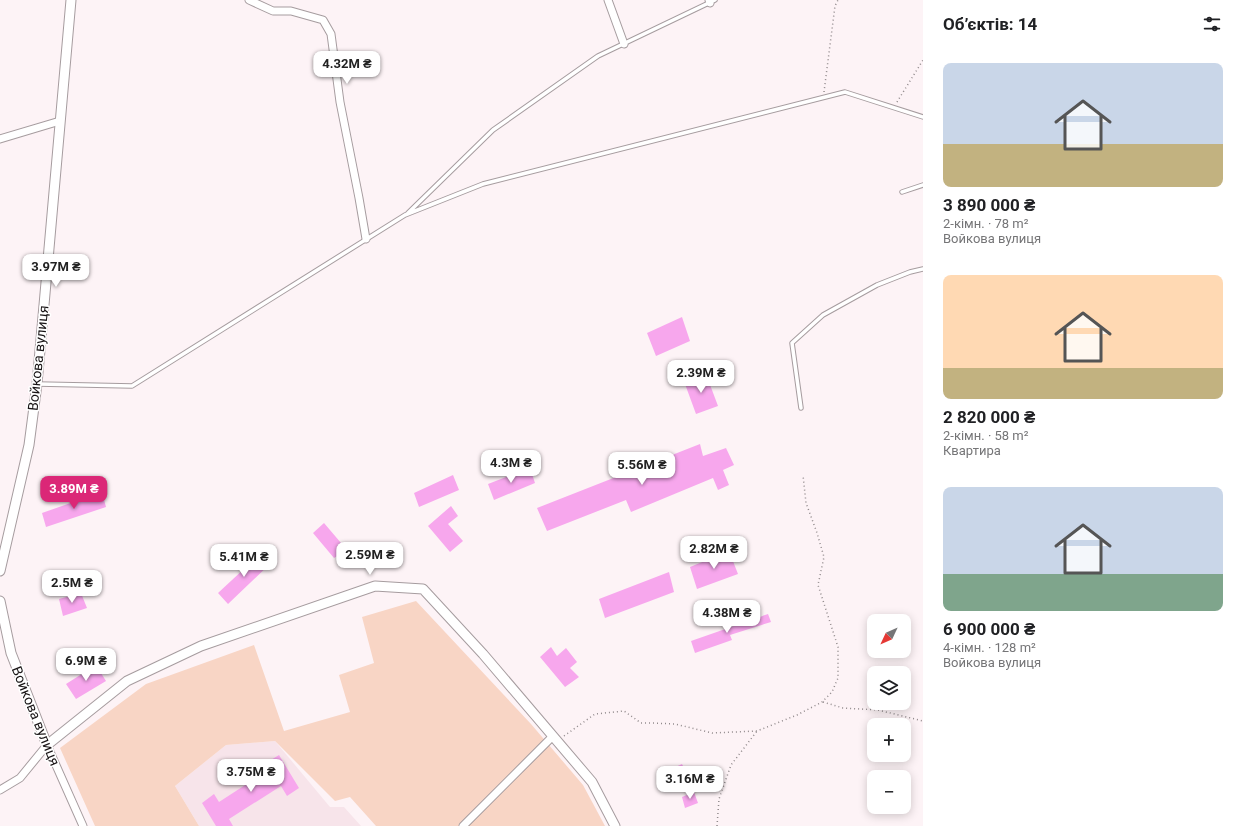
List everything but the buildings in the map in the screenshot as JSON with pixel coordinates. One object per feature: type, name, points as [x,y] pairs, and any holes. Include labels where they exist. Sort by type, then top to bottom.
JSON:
[{"type":"street","name":"Войкова вулиця","points":[[0,571],[29,445],[37,384],[71,0]]},
{"type":"street","points":[[249,0],[273,11],[291,11],[323,20],[330,34],[340,102],[366,240]]},
{"type":"street","points":[[608,0],[624,44]]},
{"type":"street","points":[[0,139],[60,121]]},
{"type":"street","points":[[0,790],[20,778],[47,745],[127,681],[201,646],[375,586],[423,589],[483,654],[592,782],[615,826]]},
{"type":"street","name":"Войкова вулиця","points":[[0,601],[10,653],[47,745],[83,826]]},
{"type":"street","points":[[463,826],[555,738]]},
{"type":"lane","points":[[405,215],[493,130],[598,56],[711,1]]},
{"type":"lane","points":[[37,384],[132,386],[405,215],[483,184],[845,92],[923,117]]},
{"type":"lane","points":[[902,192],[923,185]]},
{"type":"lane","points":[[801,408],[792,343],[823,315],[877,285],[910,272],[923,269]]},
{"type":"path","points":[[824,98],[835,6],[838,0]]},
{"type":"path","points":[[894,108],[923,60]]},
{"type":"path","points":[[555,738],[594,714],[624,711],[641,723],[675,724],[712,733],[757,731],[797,715],[822,702],[832,692],[838,678],[838,648],[818,585],[824,557],[806,503],[803,474]]},
{"type":"path","points":[[822,702],[843,708],[878,710],[923,721]]},
{"type":"path","points":[[717,826],[719,799],[731,765],[757,731]]},
{"type":"shaded area","points":[[416,601],[531,724],[583,785],[605,826],[376,826],[350,797],[335,801],[275,741],[226,745],[175,786],[199,826],[95,826],[60,748],[146,684],[254,645],[284,731],[350,712],[339,675],[374,663],[362,617]]},
{"type":"shaded area","points":[[275,741],[330,807],[344,807],[361,826],[199,826],[175,786],[226,745]]}]
